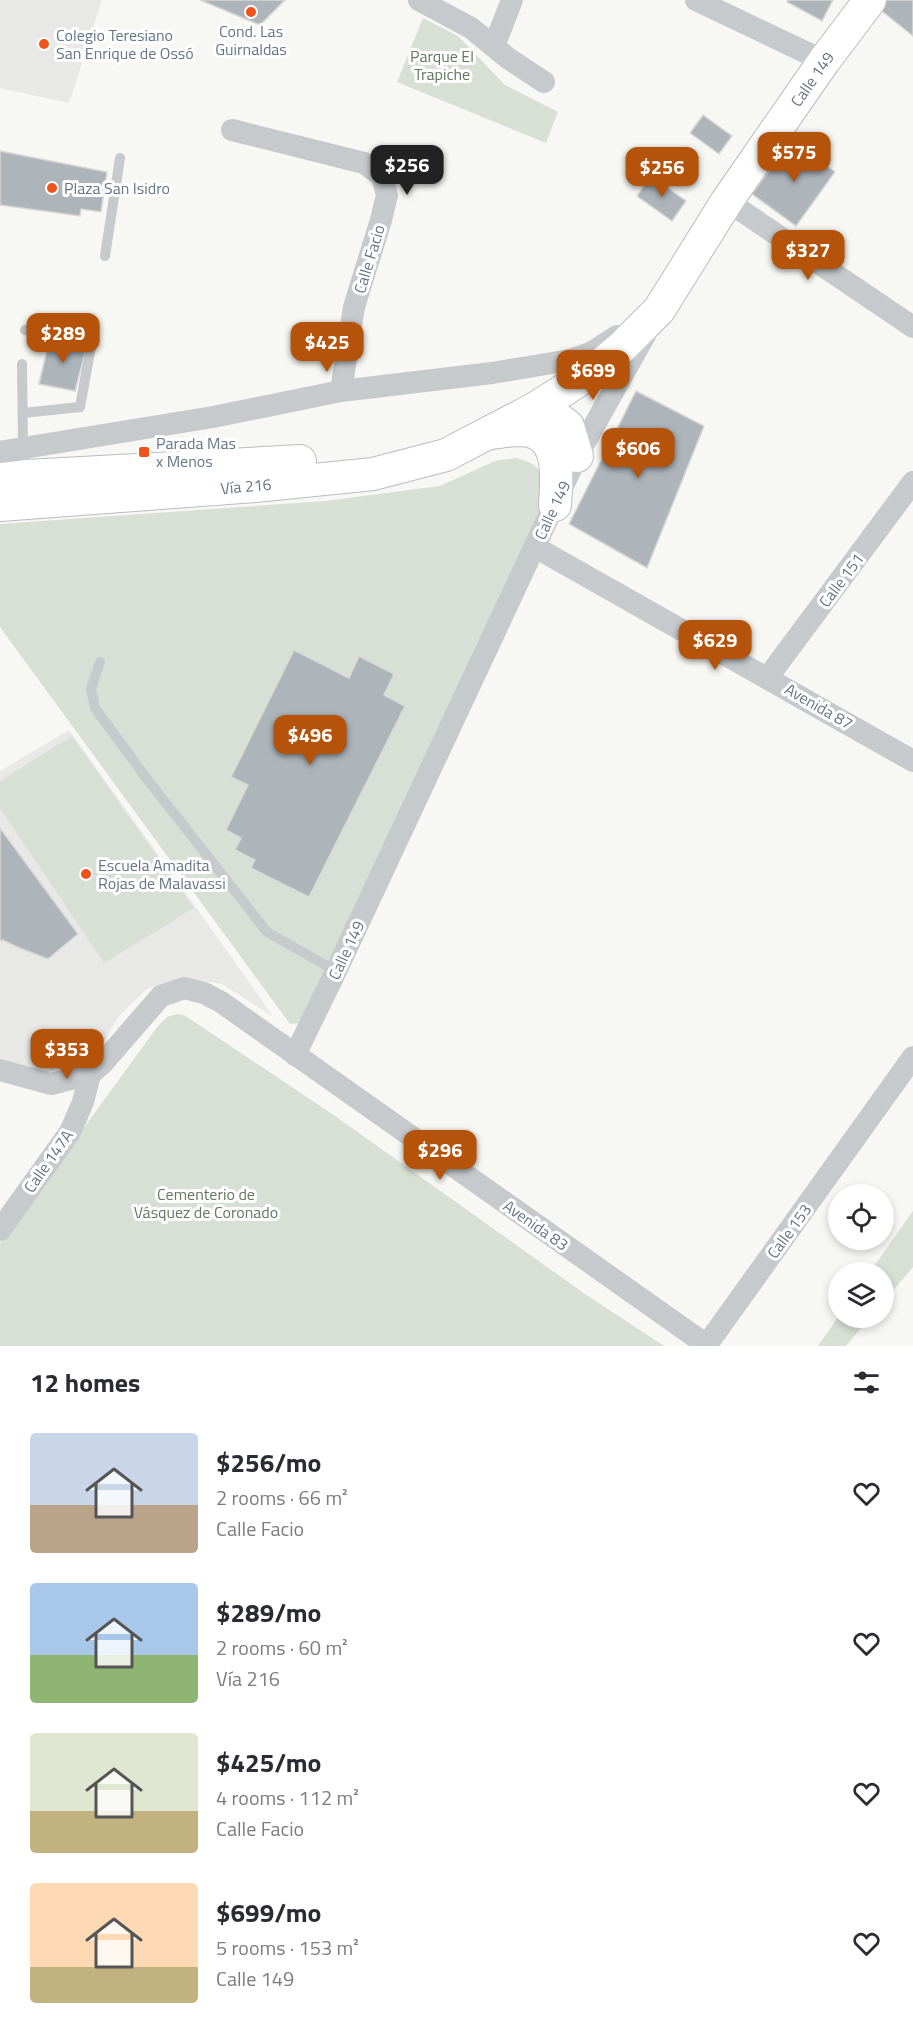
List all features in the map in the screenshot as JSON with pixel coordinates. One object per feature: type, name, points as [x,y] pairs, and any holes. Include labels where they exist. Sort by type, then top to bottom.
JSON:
[{"type":"main road","name":"Calle 149","points":[[659,310],[727,201],[824,61],[870,0]]},
{"type":"main road","name":"Vía 216","points":[[0,505],[255,486],[373,474],[446,455],[534,409],[575,383],[622,347],[659,310]]},
{"type":"main road","points":[[534,409],[548,411],[568,426],[577,456]]},
{"type":"main road","points":[[485,433],[522,430],[542,436],[553,450],[558,470],[555,505]]},
{"type":"main road","name":"Vía 216","points":[[17,468],[265,464],[371,455],[485,433]]},
{"type":"street","points":[[419,0],[471,28],[509,59],[544,82]]},
{"type":"street","points":[[494,46],[512,0]]},
{"type":"street","points":[[696,0],[824,61]]},
{"type":"street","name":"Calle Facio","points":[[232,130],[364,164],[382,176],[387,195],[354,307],[341,391]]},
{"type":"street","points":[[727,201],[913,327]]},
{"type":"street","points":[[0,452],[17,468],[213,417],[341,391],[492,373],[570,360],[592,352],[659,310]]},
{"type":"street","name":"Calle 149","points":[[295,1055],[577,456],[659,310]]},
{"type":"street","name":"Calle 151","points":[[768,677],[913,482]]},
{"type":"street","name":"Avenida 87","points":[[535,547],[913,761]]},
{"type":"street","name":"Avenida 83","points":[[90,1074],[102,1064],[161,996],[184,988],[204,993],[221,1002],[707,1346]]},
{"type":"street","name":"Calle 153","points":[[707,1346],[913,1056]]},
{"type":"street","points":[[0,1070],[51,1084],[90,1074]]},
{"type":"street","name":"Calle 147A","points":[[0,1230],[70,1132],[83,1102],[90,1074]]},
{"type":"lane","points":[[105,256],[120,158]]},
{"type":"lane","points":[[23,413],[80,407],[92,341],[25,330]]},
{"type":"lane","points":[[17,468],[23,413],[22,364]]},
{"type":"lane","points":[[100,662],[91,689],[95,708],[153,787],[267,932],[336,971]]},
{"type":"shaded area","name":"Colegio Teresiano San Enrique de Ossó","points":[[0,0],[102,0],[69,103],[0,88]]},
{"type":"shaded area","name":"Escuela Amadita Rojas de Malavassi","points":[[69,730],[272,1016],[222,984],[181,977],[147,989],[119,1016],[103,1043],[75,1066],[49,1072],[0,1060],[0,771]]},
{"type":"green space","name":"Parque El Trapiche","points":[[423,18],[458,36],[505,85],[558,112],[546,143],[397,82]]},
{"type":"green space","points":[[516,458],[533,465],[542,475],[544,490],[542,508],[300,1023],[290,1024],[0,627],[0,524],[325,501],[440,486],[495,461]]},
{"type":"green space","points":[[72,736],[194,908],[104,963],[0,808],[0,781]]},
{"type":"green space","name":"Cementerio de Vásquez de Coronado","points":[[177,1014],[184,1015],[335,1116],[585,1294],[664,1346],[0,1346],[0,1243],[158,1026],[167,1017]]},
{"type":"green space","points":[[913,1211],[913,1267],[894,1289],[894,1262],[877,1262],[886,1250],[894,1250],[894,1238]]},
{"type":"green space","points":[[830,1328],[861,1328],[846,1346],[818,1346]]},
{"type":"building","name":"Cond. Las Guirnaldas","points":[[200,0],[285,0],[260,25]]},
{"type":"building","points":[[788,0],[833,0],[822,21],[787,2]]},
{"type":"building","points":[[885,0],[913,0],[913,36],[878,8]]},
{"type":"building","points":[[703,115],[732,136],[719,154],[690,133]]},
{"type":"building","points":[[792,140],[835,172],[796,226],[752,194]]},
{"type":"building","name":"Plaza San Isidro","points":[[0,151],[107,172],[101,212],[81,209],[80,216],[0,205]]},
{"type":"building","points":[[651,176],[686,201],[672,221],[637,196]]},
{"type":"building","points":[[50,338],[87,345],[75,391],[39,384]]},
{"type":"building","points":[[50,338],[87,345],[75,391],[39,384]]},
{"type":"building","points":[[636,391],[704,426],[647,568],[569,524]]},
{"type":"building","points":[[294,650],[349,678],[359,656],[394,674],[384,695],[405,706],[309,897],[251,868],[255,860],[235,850],[241,838],[226,830],[248,785],[231,777]]},
{"type":"building","points":[[0,828],[78,934],[48,959],[3,940],[0,941]]},
{"type":"place","name":"Cond. Las Guirnaldas","points":[[251,12]]},
{"type":"place","name":"Colegio Teresiano San Enrique de Ossó","points":[[44,44]]},
{"type":"place","name":"Plaza San Isidro","points":[[52,188]]},
{"type":"place","name":"Parada Mas x Menos","points":[[144,452]]},
{"type":"place","name":"Escuela Amadita Rojas de Malavassi","points":[[86,874]]}]
